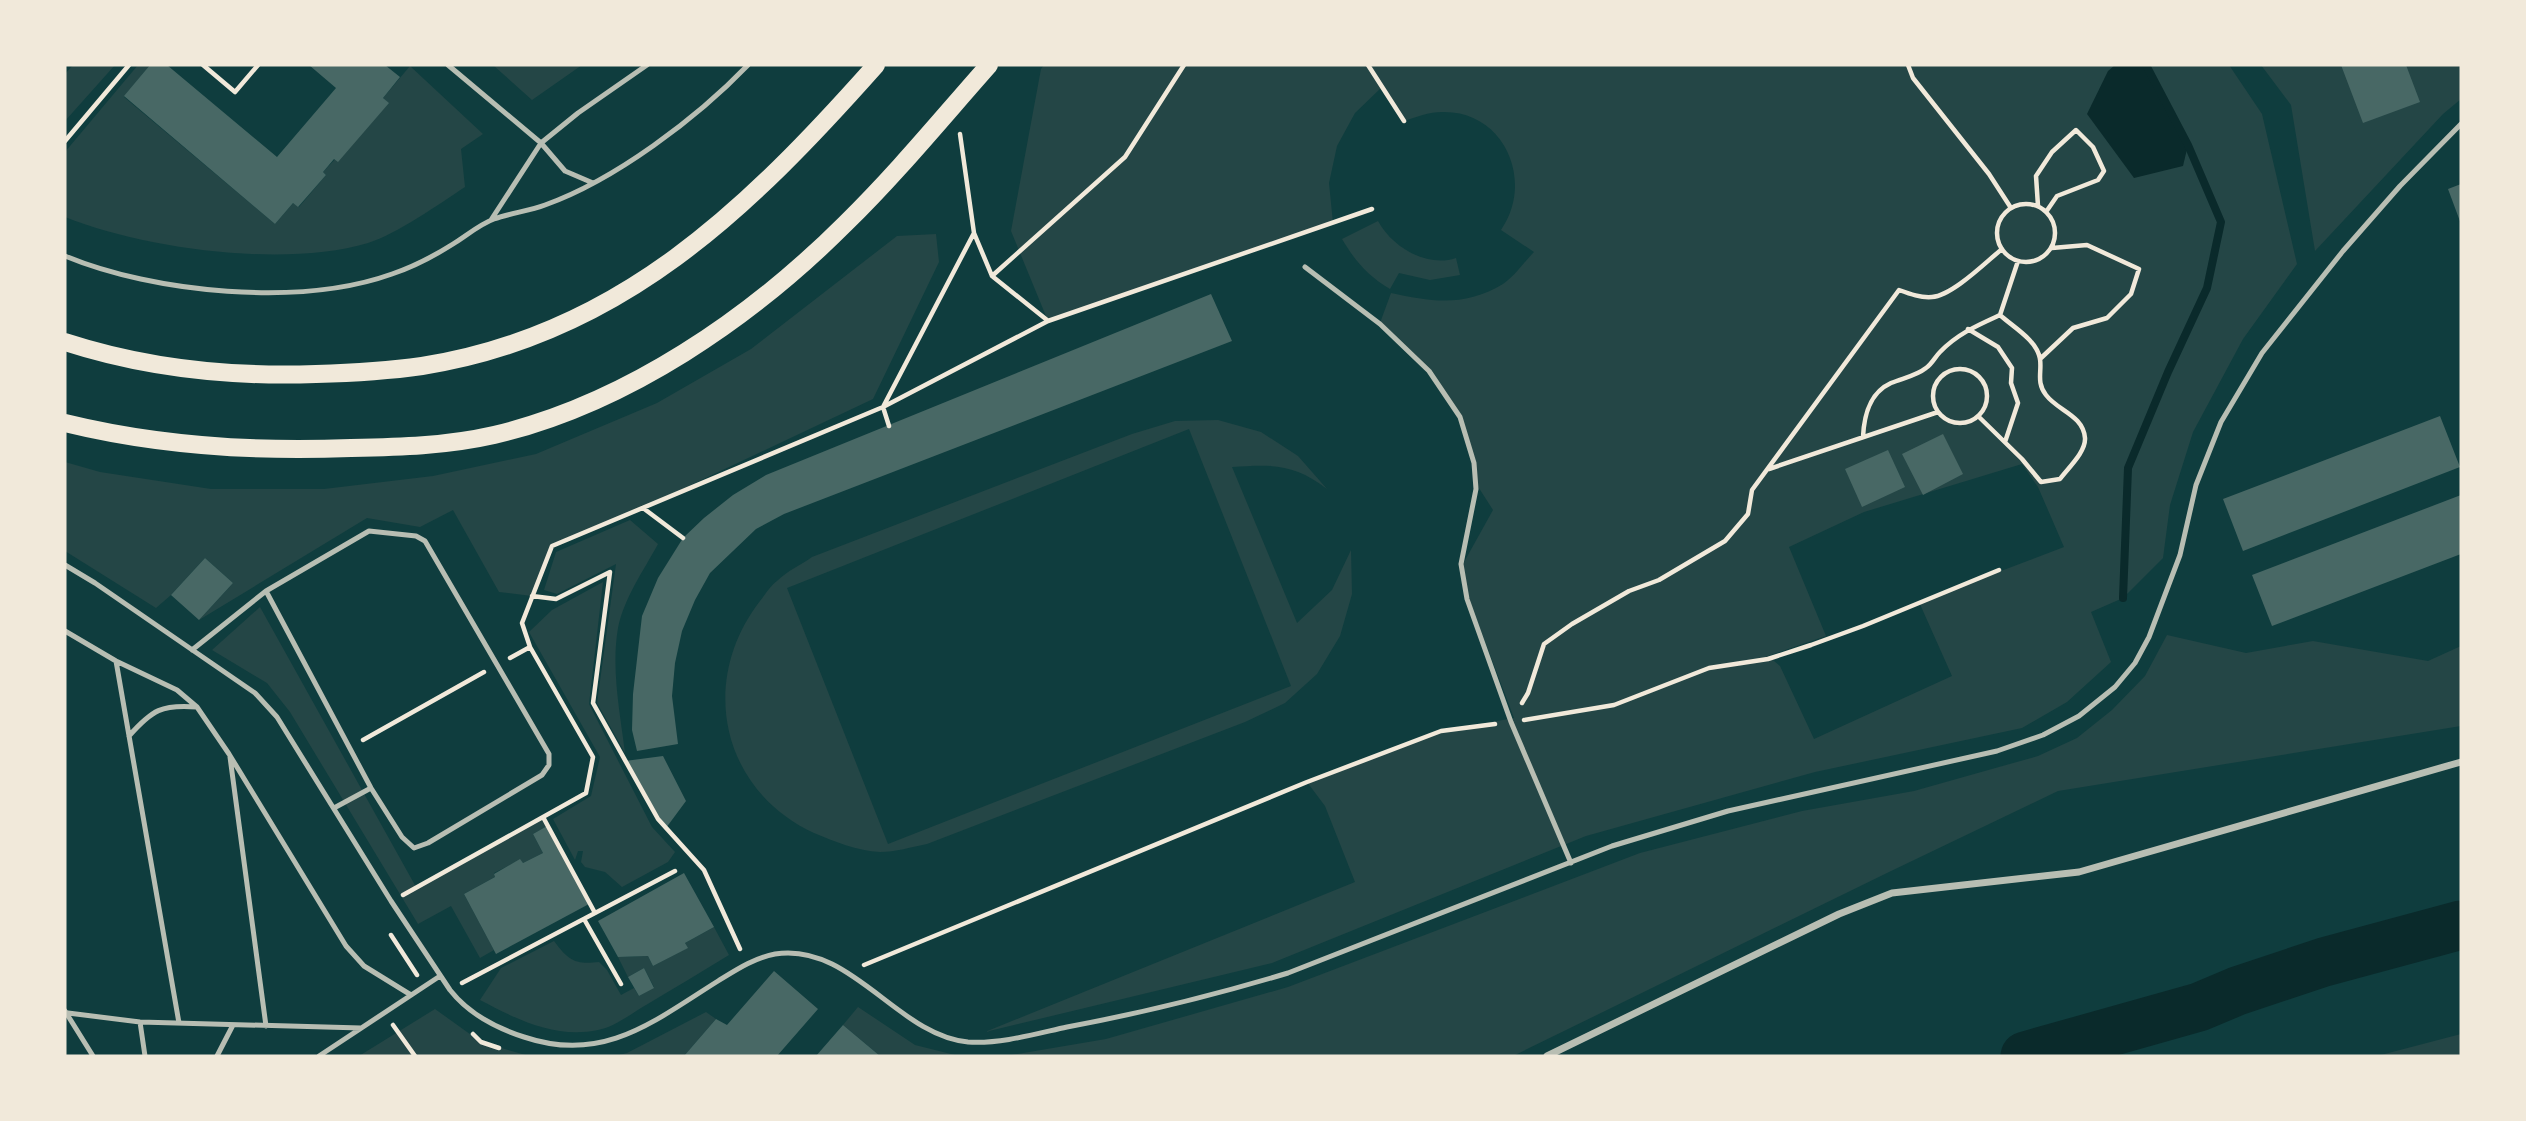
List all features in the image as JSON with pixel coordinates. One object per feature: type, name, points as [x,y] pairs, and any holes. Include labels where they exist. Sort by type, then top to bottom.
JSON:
[{"type":"main road","points":[[65,342],[126,358],[178,367],[288,375],[411,367],[502,347],[539,334],[611,301],[685,251],[724,221],[770,179],[876,65]]},
{"type":"main road","points":[[65,423],[185,445],[298,451],[400,448],[446,443],[503,432],[568,412],[620,390],[660,368],[769,292],[846,223],[989,65]]},
{"type":"street","points":[[1547,1056],[1839,914],[1892,893],[2079,873],[2461,762]]},
{"type":"lane","points":[[448,65],[541,143],[565,172],[593,183]]},
{"type":"lane","points":[[491,220],[541,143],[578,113],[647,65]]},
{"type":"lane","points":[[65,256],[145,281],[207,289],[275,292],[334,288],[391,275],[436,255],[491,220],[544,206],[593,183],[676,128],[748,65]]},
{"type":"lane","points":[[65,565],[255,693],[277,717],[391,901],[450,990],[457,999],[496,1028],[536,1041],[572,1047],[606,1043],[644,1027],[747,963],[776,954],[814,957],[847,972],[931,1030],[967,1042],[1005,1040],[1139,1013],[1288,974],[1612,846],[1728,811],[1997,751],[2043,735],[2079,716],[2115,687],[2135,663],[2180,555],[2196,485],[2217,431],[2262,353],[2343,251],[2400,186],[2461,124]]},
{"type":"lane","points":[[1305,267],[1380,324],[1429,371],[1460,417],[1474,463],[1476,489],[1461,564],[1467,599],[1511,722],[1570,863]]},
{"type":"lane","points":[[192,650],[266,592],[369,531],[416,536],[425,541],[549,754],[549,765],[542,775],[428,843],[414,848],[402,837],[371,788],[266,592]]},
{"type":"lane","points":[[65,631],[116,661],[177,690],[197,707],[229,754],[346,946],[364,967],[411,995]]},
{"type":"lane","points":[[116,661],[179,1023]]},
{"type":"lane","points":[[129,736],[146,716],[159,709],[176,705],[197,707]]},
{"type":"lane","points":[[229,754],[265,1026]]},
{"type":"lane","points":[[334,808],[371,788]]},
{"type":"lane","points":[[319,1056],[440,976]]},
{"type":"lane","points":[[66,1012],[140,1022],[361,1028]]},
{"type":"lane","points":[[66,1012],[93,1056]]},
{"type":"lane","points":[[140,1022],[145,1056]]},
{"type":"lane","points":[[217,1056],[233,1025]]},
{"type":"path","points":[[65,141],[129,65]]},
{"type":"path","points":[[203,65],[235,92],[258,65]]},
{"type":"path","points":[[992,276],[1125,157],[1184,65]]},
{"type":"path","points":[[1368,65],[1404,121]]},
{"type":"path","points":[[1908,65],[1913,78],[1968,145],[2011,208]]},
{"type":"path","points":[[956,103],[974,233],[992,276],[1048,321]]},
{"type":"path","points":[[2038,206],[2036,176],[2052,152],[2076,130],[2093,147],[2104,171],[2098,180],[2057,196],[2046,212]]},
{"type":"path","points":[[2040,359],[2073,328],[2108,318],[2130,294],[2139,269],[2087,244],[2052,248],[2037,261],[2018,261],[2002,249],[1998,241],[1999,222],[2011,208],[2020,204],[2038,206],[2046,212],[2055,229],[2052,248]]},
{"type":"path","points":[[349,748],[530,647],[522,623],[552,546],[883,407],[1048,321],[1372,209]]},
{"type":"path","points":[[889,426],[883,407],[974,233]]},
{"type":"path","points":[[1511,722],[1528,693],[1544,644],[1572,624],[1629,591],[1659,580],[1725,541],[1748,514],[1752,490],[1899,290],[1918,296],[1936,297],[1950,290],[2002,249]]},
{"type":"path","points":[[1863,438],[1865,414],[1875,395],[1889,384],[1928,367],[1941,351],[1968,329],[2000,315],[2018,261]]},
{"type":"path","points":[[1978,416],[2041,482],[2060,479],[2079,454],[2085,441],[2083,426],[2044,393],[2039,375],[2040,359],[2033,344],[2000,315]]},
{"type":"path","points":[[1968,329],[1998,347],[2012,368],[2011,383],[2018,403],[2005,442]]},
{"type":"path","points":[[1963,368],[1979,376],[1985,383],[1987,401],[1978,416],[1971,421],[1953,422],[1938,412],[1934,404],[1934,386],[1945,372],[1963,368]]},
{"type":"path","points":[[1768,469],[1938,412]]},
{"type":"path","points":[[642,508],[683,538]]},
{"type":"path","points":[[847,972],[1319,777],[1441,731],[1614,705],[1709,668],[1768,659],[1811,645],[1999,570]]},
{"type":"path","points":[[531,596],[556,599],[610,572],[593,704],[658,819],[704,870],[747,963]]},
{"type":"path","points":[[543,817],[595,912]]},
{"type":"path","points":[[450,990],[675,871]]},
{"type":"path","points":[[584,919],[621,985]]},
{"type":"path","points":[[388,931],[425,987]]},
{"type":"path","points":[[385,1012],[415,1056]]},
{"type":"path","points":[[471,1032],[481,1042],[501,1048]]},
{"type":"shaded area","points":[[73,65],[115,65],[65,121],[65,74]]},
{"type":"shaded area","points":[[138,65],[150,65],[124,97],[275,224],[293,203],[299,207],[326,175],[323,172],[388,103],[383,98],[410,66],[483,134],[461,149],[465,187],[405,226],[368,243],[297,254],[257,254],[174,246],[135,238],[65,217],[65,152]]},
{"type":"shaded area","points":[[493,65],[582,65],[532,100]]},
{"type":"shaded area","points":[[1044,65],[2229,65],[2262,114],[2297,264],[2243,339],[2193,432],[2170,505],[2163,558],[2123,598],[2091,612],[2111,662],[2067,702],[2022,728],[1815,772],[1586,836],[1272,963],[985,1032],[1355,882],[1325,806],[1307,782],[1441,731],[1514,718],[1467,594],[1463,564],[1493,510],[1477,485],[1476,461],[1460,417],[1429,370],[1380,323],[1391,293],[1434,300],[1475,296],[1503,284],[1534,252],[1501,230],[1511,211],[1515,191],[1514,171],[1508,152],[1497,136],[1482,123],[1464,114],[1437,112],[1404,121],[1382,87],[1355,113],[1337,146],[1329,183],[1333,223],[1048,321],[1011,231],[1041,69]],"holes":[[[2022,464],[2038,487],[2064,547],[1919,602],[1952,676],[1814,739],[1780,666],[1768,656],[1826,636],[1789,547],[1864,512]]]},
{"type":"shaded area","points":[[2115,65],[2146,65],[2188,145],[2183,166],[2134,178],[2087,114],[2108,71]]},
{"type":"shaded area","points":[[2261,65],[2461,65],[2461,99],[2443,114],[2315,251],[2291,105]]},
{"type":"shaded area","points":[[1378,221],[1392,239],[1411,253],[1434,260],[1456,258],[1460,275],[1430,280],[1399,273],[1390,289],[1382,284],[1363,267],[1342,239]]},
{"type":"shaded area","points":[[936,234],[939,262],[873,399],[642,508],[552,546],[532,596],[499,592],[453,510],[420,527],[367,518],[199,620],[233,583],[205,558],[156,608],[65,551],[65,462],[100,472],[211,489],[324,489],[433,476],[536,454],[657,403],[751,349],[897,236]]},
{"type":"shaded area","points":[[1218,420],[1261,432],[1298,456],[1327,489],[1293,470],[1271,466],[1232,467],[1297,623],[1332,590],[1351,550],[1352,594],[1340,636],[1317,674],[1285,703],[1245,722],[927,844],[898,850],[863,850],[814,833],[782,814],[758,790],[740,762],[729,731],[725,698],[729,665],[741,632],[774,583],[812,557],[1132,434],[1175,421]],"holes":[[[1189,429],[1291,686],[888,844],[787,588]]]},
{"type":"shaded area","points":[[630,520],[658,544],[630,595],[618,628],[616,675],[625,753],[597,703],[616,564],[557,594],[544,590],[556,552]]},
{"type":"shaded area","points":[[603,582],[589,704],[652,827],[675,852],[668,862],[622,887],[605,872],[585,867],[581,862],[583,851],[578,851],[575,860],[553,819],[591,796],[600,757],[529,632],[552,610]]},
{"type":"shaded area","points":[[260,607],[416,887],[543,817],[547,826],[533,834],[543,853],[523,863],[520,860],[494,873],[495,877],[464,894],[494,950],[480,958],[451,906],[418,924],[290,712],[267,683],[212,650]]},
{"type":"shaded area","points":[[2167,635],[2246,653],[2313,641],[2428,661],[2461,646],[2461,726],[2058,791],[1513,1056],[1005,1056],[1106,1039],[1288,987],[1640,853],[1802,811],[1914,791],[2038,756],[2077,738],[2112,710],[2145,676]]},
{"type":"shaded area","points":[[714,927],[729,955],[622,1020],[598,1030],[566,1032],[536,1026],[480,1000],[501,968],[554,941],[573,960],[584,963],[599,962],[607,970],[621,995],[634,988],[639,996],[654,987],[644,968],[628,977],[618,957],[648,956],[653,966],[687,948],[685,943]]},
{"type":"shaded area","points":[[858,1007],[915,1045],[959,1056],[880,1056],[843,1025]]},
{"type":"shaded area","points":[[435,1009],[481,1042],[529,1056],[359,1056]]},
{"type":"shaded area","points":[[706,1012],[716,1019],[684,1056],[615,1056],[627,1053]]},
{"type":"shaded area","points":[[2461,1034],[2461,1056],[2377,1056]]},
{"type":"building","points":[[150,65],[167,65],[277,157],[336,88],[309,65],[385,65],[400,77],[383,98],[389,103],[338,162],[334,159],[323,172],[326,175],[298,207],[293,203],[275,224],[124,96]]},
{"type":"building","points":[[2341,65],[2406,65],[2420,102],[2363,123]]},
{"type":"building","points":[[2461,184],[2461,224],[2448,189]]},
{"type":"building","points":[[1211,294],[1232,341],[784,514],[756,529],[710,573],[682,631],[672,696],[678,744],[637,751],[632,730],[633,694],[642,616],[658,578],[683,538],[704,518],[733,495],[766,475]]},
{"type":"building","points":[[2440,416],[2460,467],[2243,551],[2223,499]]},
{"type":"building","points":[[1943,434],[1963,474],[1923,495],[1902,454]]},
{"type":"building","points":[[1888,450],[1905,487],[1862,507],[1845,469]]},
{"type":"building","points":[[2461,495],[2461,554],[2272,626],[2252,575]]},
{"type":"building","points":[[205,558],[233,583],[199,620],[171,595]]},
{"type":"building","points":[[663,756],[686,801],[666,828],[658,819],[625,761]]},
{"type":"building","points":[[547,826],[589,904],[496,954],[464,894],[520,859],[523,863],[543,853],[533,834]]},
{"type":"building","points":[[684,873],[714,927],[685,943],[688,948],[653,966],[648,956],[618,957],[598,921]]},
{"type":"building","points":[[644,968],[654,988],[639,996],[628,977]]},
{"type":"building","points":[[774,971],[818,1009],[777,1056],[684,1056],[716,1019],[727,1025]]},
{"type":"building","points":[[843,1025],[880,1056],[816,1056]]},
{"type":"waterway","points":[[2123,598],[2128,468],[2207,288],[2221,222],[2188,145],[2146,65]]},
{"type":"waterway","points":[[2025,1056],[2199,1007],[2237,991],[2324,962],[2461,925]]}]
